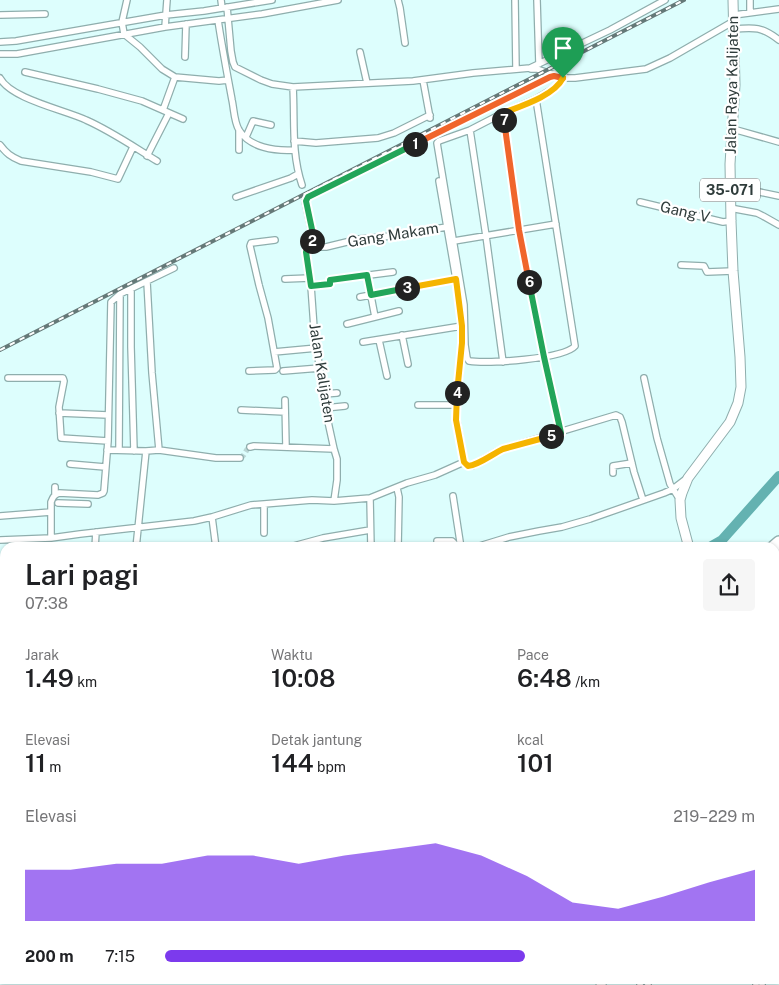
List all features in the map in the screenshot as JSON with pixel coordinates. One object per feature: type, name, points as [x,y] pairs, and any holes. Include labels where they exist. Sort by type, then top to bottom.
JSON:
[{"type":"main road","name":"Jalan Raya Kalijaten","points":[[688,478],[730,422],[738,403],[741,379],[730,208],[731,144],[735,84],[733,0]]},
{"type":"main road","name":"35-071","points":[[688,478],[680,500],[681,518],[688,542]]},
{"type":"street","points":[[127,0],[123,28],[162,69],[175,77],[228,80]]},
{"type":"street","points":[[165,26],[167,0]]},
{"type":"street","points":[[221,0],[226,12],[230,68]]},
{"type":"street","points":[[0,42],[46,42],[123,28],[165,26],[218,20],[226,12],[272,0]]},
{"type":"street","points":[[0,54],[17,54],[46,42],[123,28],[166,16],[226,12],[262,13],[338,0]]},
{"type":"street","points":[[398,0],[405,43]]},
{"type":"street","points":[[515,0],[516,69]]},
{"type":"street","points":[[537,0],[539,64]]},
{"type":"street","points":[[230,68],[261,80],[288,86],[423,80],[530,68],[610,30],[665,0]]},
{"type":"street","points":[[750,0],[750,12]]},
{"type":"street","points":[[260,3],[262,13]]},
{"type":"street","points":[[516,69],[537,69],[563,78],[646,69],[670,58],[750,12],[779,10]]},
{"type":"street","points":[[0,15],[45,14]]},
{"type":"street","points":[[218,20],[228,55],[233,62],[228,80],[235,116],[240,130],[239,150]]},
{"type":"street","points":[[734,22],[763,30],[779,40]]},
{"type":"street","points":[[185,57],[186,24]]},
{"type":"street","points":[[360,52],[367,83]]},
{"type":"street","points":[[25,72],[142,101],[183,119]]},
{"type":"street","points":[[554,76],[432,136],[462,326],[456,420],[464,462],[468,466],[472,466],[503,449],[612,416],[618,416],[622,422],[632,463],[644,500]]},
{"type":"street","points":[[147,156],[166,111],[175,77]]},
{"type":"street","points":[[0,78],[6,87],[12,91],[33,101],[86,120],[157,161]]},
{"type":"street","points":[[536,100],[575,346],[572,349],[544,357],[503,362],[469,361],[465,345],[465,311],[438,143],[536,100],[556,87],[563,78]]},
{"type":"street","points":[[240,130],[258,146],[266,148],[378,138],[430,117],[423,80]]},
{"type":"street","points":[[288,86],[294,111],[292,147],[294,176],[302,184]]},
{"type":"street","points":[[503,113],[519,230],[561,433]]},
{"type":"street","points":[[247,135],[253,121],[272,125]]},
{"type":"street","points":[[733,129],[779,142]]},
{"type":"street","points":[[470,130],[503,362]]},
{"type":"street","name":"Jalan Kalijaten","points":[[334,501],[337,459],[326,408],[314,328],[306,252],[310,247],[313,237],[306,201],[308,197],[340,180],[432,136]]},
{"type":"street","points":[[0,145],[8,154],[21,161],[90,172],[118,179],[133,147]]},
{"type":"street","points":[[236,197],[294,176]]},
{"type":"street","points":[[730,186],[779,196]]},
{"type":"street","name":"Gang V","points":[[640,202],[723,222],[731,221]]},
{"type":"street","points":[[730,208],[757,213],[779,225]]},
{"type":"street","points":[[454,241],[556,224]]},
{"type":"street","name":"Gang Makam","points":[[310,247],[326,247],[358,239],[447,227]]},
{"type":"street","points":[[249,371],[276,370],[277,368],[268,318],[250,246],[251,243],[275,240]]},
{"type":"street","points":[[681,265],[704,266],[708,272],[733,271]]},
{"type":"street","points":[[55,495],[59,493],[98,495],[103,493],[108,441],[111,302],[120,294],[174,268]]},
{"type":"street","points":[[311,286],[330,284],[330,280],[393,272]]},
{"type":"street","points":[[367,275],[375,317]]},
{"type":"street","points":[[285,279],[310,278]]},
{"type":"street","points":[[360,297],[456,279]]},
{"type":"street","points":[[146,282],[159,450]]},
{"type":"street","points":[[131,289],[130,347],[134,450]]},
{"type":"street","points":[[119,450],[120,294]]},
{"type":"street","points":[[347,324],[399,311]]},
{"type":"street","points":[[363,342],[462,326]]},
{"type":"street","points":[[402,335],[408,364]]},
{"type":"street","points":[[379,340],[387,376]]},
{"type":"street","points":[[274,352],[317,348]]},
{"type":"street","points":[[283,371],[320,368]]},
{"type":"street","points":[[8,378],[63,378],[59,413],[61,438],[108,441]]},
{"type":"street","points":[[644,378],[657,438],[670,484],[680,500]]},
{"type":"street","points":[[324,394],[338,393]]},
{"type":"street","points":[[285,400],[286,447]]},
{"type":"street","points":[[418,405],[456,405]]},
{"type":"street","points":[[326,408],[345,406]]},
{"type":"street","points":[[241,410],[285,412]]},
{"type":"street","points":[[59,413],[108,415]]},
{"type":"street","points":[[250,447],[334,449]]},
{"type":"street","points":[[107,450],[159,450],[216,458],[240,458]]},
{"type":"street","points":[[136,542],[146,451]]},
{"type":"street","points":[[0,540],[51,538],[194,522],[251,505],[370,498],[407,483],[435,475],[464,462]]},
{"type":"street","points":[[614,473],[613,466],[632,463]]},
{"type":"street","points":[[70,464],[105,467]]},
{"type":"street","points":[[494,542],[539,531],[562,528],[590,519],[673,489],[688,478]]},
{"type":"street","points":[[51,538],[51,502],[55,495],[55,487]]},
{"type":"street","points":[[398,542],[399,487]]},
{"type":"street","points":[[0,516],[51,509],[58,503],[64,493]]},
{"type":"street","points":[[453,496],[459,542]]},
{"type":"street","points":[[370,498],[371,542]]},
{"type":"street","points":[[58,503],[88,504]]},
{"type":"street","points":[[264,504],[264,533]]},
{"type":"street","points":[[212,517],[215,542]]},
{"type":"street","points":[[308,542],[370,530]]},
{"type":"street","points":[[95,542],[96,532]]},
{"type":"street","points":[[437,541],[453,542]]},
{"type":"waterway","points":[[718,542],[779,476]]},
{"type":"tunnel","points":[[240,458],[250,447]]},
{"type":"railway","points":[[0,350],[684,0]]},
{"type":"route","points":[[554,76],[563,78],[556,87],[536,100],[503,113],[519,230],[561,433],[503,449],[470,467],[464,462],[456,420],[462,326],[456,279],[371,295],[367,275],[330,280],[330,284],[311,286],[306,250],[310,247],[313,234],[306,201],[308,197],[340,180],[447,129],[543,80],[554,76]]}]
